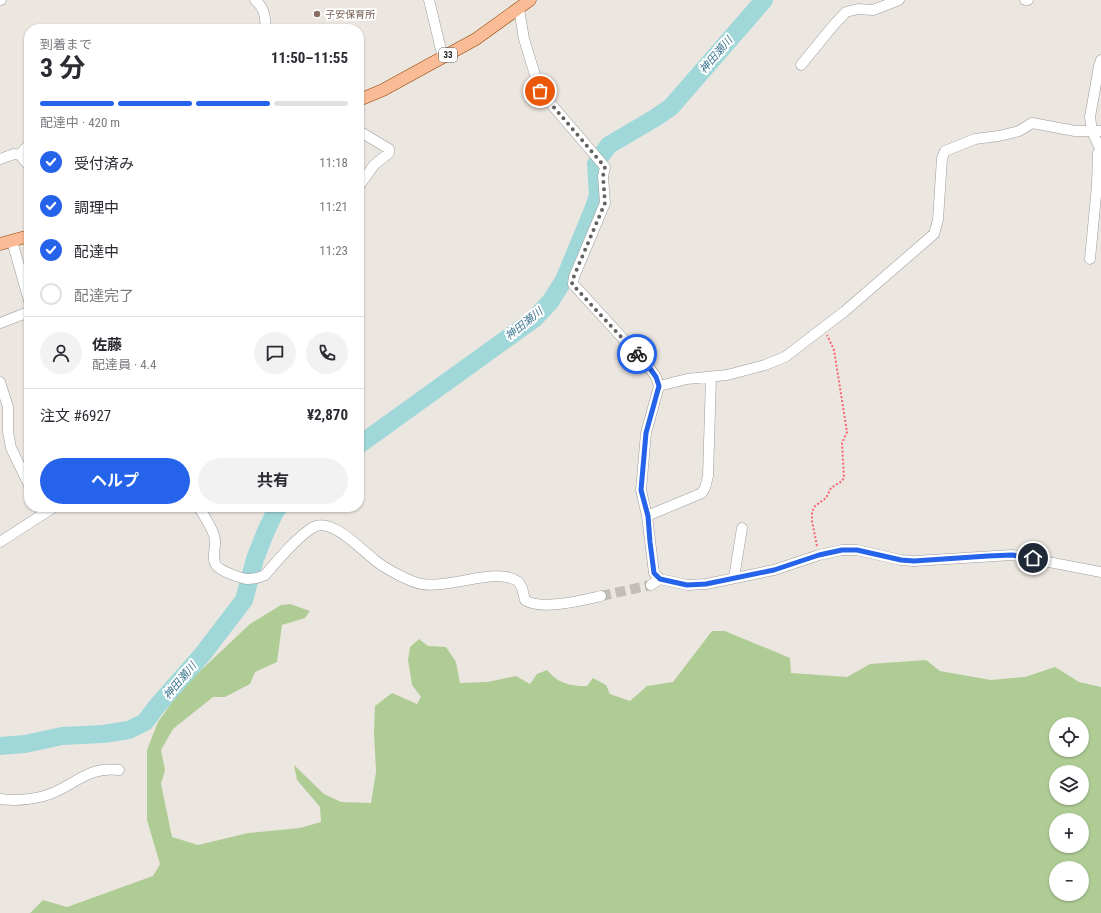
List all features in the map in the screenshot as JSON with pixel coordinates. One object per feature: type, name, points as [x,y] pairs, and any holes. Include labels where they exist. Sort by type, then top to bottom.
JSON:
[{"type":"main road","name":"33","points":[[364,98],[383,90],[476,39],[530,0]]},
{"type":"main road","points":[[0,244],[24,237]]},
{"type":"street","points":[[255,0],[261,5],[265,16],[266,24]]},
{"type":"street","points":[[429,0],[443,58]]},
{"type":"street","points":[[802,65],[846,12],[858,9],[873,10],[899,0]]},
{"type":"street","points":[[519,9],[524,39],[540,91],[605,167],[603,176],[605,203],[572,284],[649,367],[656,377],[659,386],[646,433],[641,490],[648,516],[654,573],[660,579],[687,585],[706,584],[774,570],[819,555],[842,550],[857,550],[901,560],[914,561],[1012,555],[1101,572]]},
{"type":"street","points":[[1090,259],[1097,185],[1098,152],[1101,150],[1097,131],[1090,117],[1101,60]]},
{"type":"street","points":[[659,386],[687,379],[727,375],[759,367],[785,357],[845,311],[934,234],[938,220],[942,158],[945,151],[975,139],[999,136],[1019,131],[1032,123],[1075,130],[1097,131]]},
{"type":"street","points":[[364,134],[389,149],[389,152],[374,165],[364,179]]},
{"type":"street","points":[[20,155],[24,150]]},
{"type":"street","points":[[0,159],[14,154],[20,155],[24,160]]},
{"type":"street","points":[[12,241],[24,283]]},
{"type":"street","points":[[0,323],[24,314]]},
{"type":"street","points":[[648,516],[702,493],[705,488],[708,476],[711,377]]},
{"type":"street","points":[[0,382],[8,407],[8,432],[11,448],[24,475]]},
{"type":"street","points":[[0,542],[38,512]]},
{"type":"street","points":[[202,512],[215,540],[214,558],[216,565],[223,570],[250,579],[265,575],[303,535],[314,526],[322,526],[338,531],[354,542],[376,562],[420,584],[445,584],[498,576],[517,581],[521,586],[525,600],[529,603],[560,604],[601,596]]},
{"type":"street","points":[[734,578],[742,528]]},
{"type":"street","points":[[651,585],[660,579]]},
{"type":"street","points":[[0,799],[14,800],[44,796],[93,772],[107,769],[119,770]]},
{"type":"path","points":[[819,555],[812,521],[812,512],[815,506],[826,498],[831,488],[844,478],[842,443],[847,432],[834,350],[824,328]]},
{"type":"green space","points":[[290,604],[310,611],[305,618],[282,625],[277,662],[255,672],[250,684],[225,697],[213,697],[173,729],[161,750],[165,770],[161,784],[172,837],[198,845],[248,833],[300,828],[321,822],[320,807],[297,780],[294,765],[324,794],[341,802],[371,803],[376,772],[374,732],[375,706],[392,693],[417,704],[421,697],[412,685],[408,660],[410,647],[419,639],[428,646],[446,647],[456,662],[460,683],[488,682],[516,676],[530,684],[537,674],[547,670],[551,675],[560,681],[570,685],[587,686],[593,678],[606,685],[610,694],[630,701],[647,686],[673,682],[712,631],[725,631],[790,658],[791,673],[847,677],[870,664],[926,660],[940,671],[991,680],[1025,677],[1055,667],[1079,682],[1101,687],[1101,913],[30,913],[43,900],[67,907],[153,876],[160,864],[147,820],[147,750],[158,722],[182,688],[250,624],[281,605]]},
{"type":"waterway","name":"神田瀬川","points":[[364,441],[534,319],[550,302],[564,280],[593,210],[598,195],[596,164],[603,153],[609,145],[671,107],[764,0]]},
{"type":"waterway","name":"神田瀬川","points":[[0,746],[25,744],[62,736],[103,734],[129,730],[145,722],[157,706],[202,655],[244,600],[255,559],[275,512]]},
{"type":"tunnel","points":[[601,596],[651,585]]},
{"type":"way so far","points":[[540,91],[605,167],[603,176],[605,203],[572,284],[637,354]]},
{"type":"place","name":"子安保育所","points":[[317,14]]},
{"type":"route","points":[[637,354],[656,377],[659,386],[646,433],[641,490],[648,516],[654,573],[660,579],[687,585],[706,584],[774,570],[819,555],[842,550],[857,550],[901,560],[914,561],[1012,555],[1033,558]]}]
